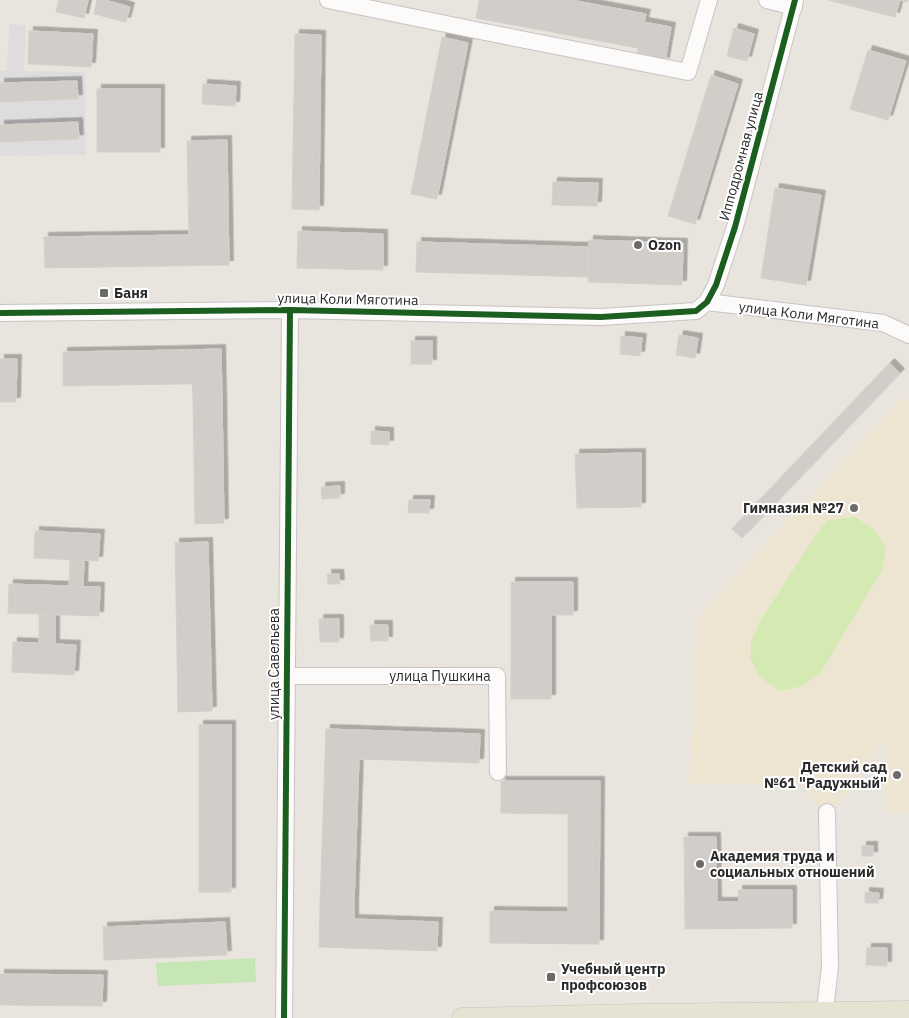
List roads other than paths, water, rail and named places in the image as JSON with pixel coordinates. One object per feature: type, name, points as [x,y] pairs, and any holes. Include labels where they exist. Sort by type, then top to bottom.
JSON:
[{"type":"main road","points":[[462,1018],[824,1015],[909,1011]]},
{"type":"street","points":[[328,0],[688,72],[709,0]]},
{"type":"street","points":[[767,0],[794,4]]},
{"type":"street","name":"Ипподромная улица","points":[[701,306],[716,286],[735,228],[794,4]]},
{"type":"street","name":"улица Коли Мяготина","points":[[0,313],[290,310],[601,317],[701,306],[883,323],[909,335]]},
{"type":"street","name":"улица Савельева","points":[[284,1018],[290,310]]},
{"type":"street","name":"улица Пушкина","points":[[287,676],[497,676],[498,772]]},
{"type":"street","points":[[824,1015],[830,967],[827,812]]},
{"type":"place","name":"Ozon","points":[[638,245]]},
{"type":"place","name":"Баня","points":[[104,293]]},
{"type":"place","name":"Гимназия №27","points":[[854,508]]},
{"type":"place","name":"Детский сад №61 \"Радужный\"","points":[[897,775]]},
{"type":"place","name":"Академия труда и социальных отношений","points":[[700,864]]},
{"type":"place","name":"Учебный центр профсоюзов","points":[[551,977]]}]
